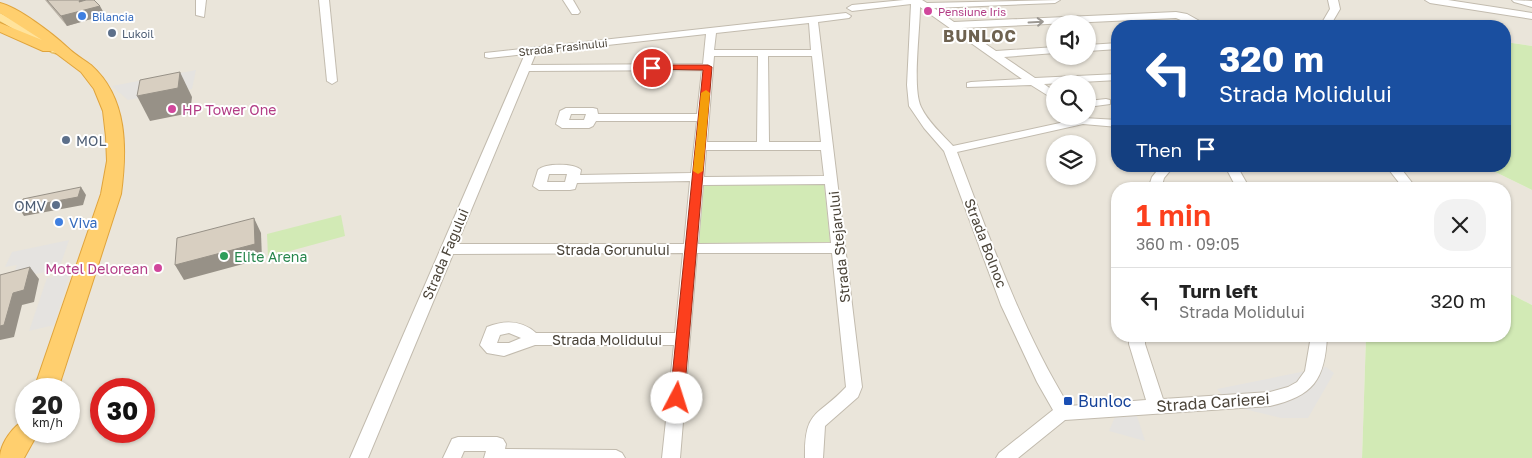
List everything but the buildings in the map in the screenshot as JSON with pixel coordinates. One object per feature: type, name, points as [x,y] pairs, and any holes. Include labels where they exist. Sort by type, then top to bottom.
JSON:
[{"type":"highway","points":[[0,7],[49,38],[96,79],[107,98],[114,127],[116,161],[106,211],[50,378]]},
{"type":"highway","points":[[0,27],[33,43],[64,53]]},
{"type":"highway","points":[[10,458],[19,443]]},
{"type":"main road","points":[[0,16],[64,53]]},
{"type":"street","points":[[201,0],[201,15]]},
{"type":"street","points":[[324,0],[332,81]]},
{"type":"street","points":[[568,0],[575,12]]},
{"type":"street","name":"Strada Frasinului","points":[[489,55],[727,28],[814,25],[849,12],[918,2],[1055,0]]},
{"type":"street","points":[[1329,20],[1335,9],[1333,0]]},
{"type":"street","points":[[1430,0],[1532,16]]},
{"type":"street","points":[[1517,0],[1532,4]]},
{"type":"street","points":[[918,2],[1046,90]]},
{"type":"street","name":"Strada Bolnoc","points":[[918,2],[912,85],[915,106],[928,126],[950,150],[1009,305],[1045,382],[1064,413]]},
{"type":"street","points":[[953,25],[1176,15],[1193,20]]},
{"type":"street","name":"Strada Stejarului","points":[[814,25],[854,387],[848,396],[815,424],[812,434],[814,458]]},
{"type":"street","name":"Strada Molidului","points":[[671,458],[711,30]]},
{"type":"street","points":[[1096,47],[1111,46]]},
{"type":"street","name":"Strada Fagului","points":[[359,458],[532,51]]},
{"type":"street","points":[[995,54],[1046,51]]},
{"type":"street","points":[[763,53],[763,146]]},
{"type":"street","points":[[525,68],[709,60],[763,53],[817,53]]},
{"type":"street","points":[[971,85],[1111,77]]},
{"type":"street","points":[[1096,103],[1106,102]]},
{"type":"street","points":[[591,118],[703,117]]},
{"type":"street","points":[[1096,120],[1111,123]]},
{"type":"street","points":[[950,150],[1052,125]]},
{"type":"street","points":[[700,146],[828,146]]},
{"type":"street","points":[[1397,172],[1405,182]]},
{"type":"street","points":[[572,179],[832,180]]},
{"type":"street","name":"Strada Gorunului","points":[[447,250],[838,248]]},
{"type":"street","name":"Strada Molidului","points":[[532,339],[682,339]]},
{"type":"street","points":[[1138,342],[1157,407]]},
{"type":"street","name":"Strada Carierei","points":[[1064,413],[1270,399],[1289,395],[1296,392],[1313,376],[1316,369],[1318,342]]},
{"type":"street","points":[[1005,458],[1054,416],[1064,413]]},
{"type":"street","points":[[452,458],[458,444],[497,444],[493,457],[616,458]]},
{"type":"shaded area","points":[[0,0],[1532,0],[1532,46],[1511,43],[1511,20],[1111,20],[1111,172],[1495,172],[1532,190],[1532,305],[1511,294],[1511,182],[1111,182],[1111,342],[1366,342],[1362,458],[0,458]]},
{"type":"shaded area","points":[[196,70],[192,89],[128,100],[112,86]]},
{"type":"shaded area","points":[[69,240],[59,269],[12,279],[17,265],[5,267],[12,252]]},
{"type":"shaded area","points":[[70,273],[54,325],[29,331],[47,278]]},
{"type":"shaded area","points":[[1326,367],[1334,373],[1308,418],[1281,418],[1232,406],[1217,389]]},
{"type":"shaded area","points":[[1137,416],[1145,441],[1109,431],[1115,417]]},
{"type":"green space","points":[[1511,43],[1532,46],[1532,190],[1495,172],[1511,172]]},
{"type":"green space","points":[[824,184],[830,242],[699,243],[704,185]]},
{"type":"green space","points":[[341,215],[345,236],[268,257],[267,234]]},
{"type":"green space","points":[[1511,294],[1532,305],[1532,458],[1362,458],[1366,342],[1511,342]]},
{"type":"slow traffic","points":[[698,171],[706,93]]},
{"type":"place","name":"Pensiune Iris","points":[[928,11]]},
{"type":"place","name":"Bilancia","points":[[82,16]]},
{"type":"place","name":"Lukoil","points":[[112,33]]},
{"type":"place","name":"HP Tower One","points":[[172,109]]},
{"type":"place","name":"MOL","points":[[66,140]]},
{"type":"place","name":"OMV","points":[[56,205]]},
{"type":"place","name":"Viva","points":[[59,222]]},
{"type":"place","name":"Elite Arena","points":[[224,256]]},
{"type":"place","name":"Motel Delorean","points":[[158,268]]},
{"type":"place","name":"Bunloc","points":[[1068,401]]},
{"type":"district","name":"BUNLOC","points":[[980,36]]},
{"type":"route","points":[[652,68],[708,67],[677,398]]}]
